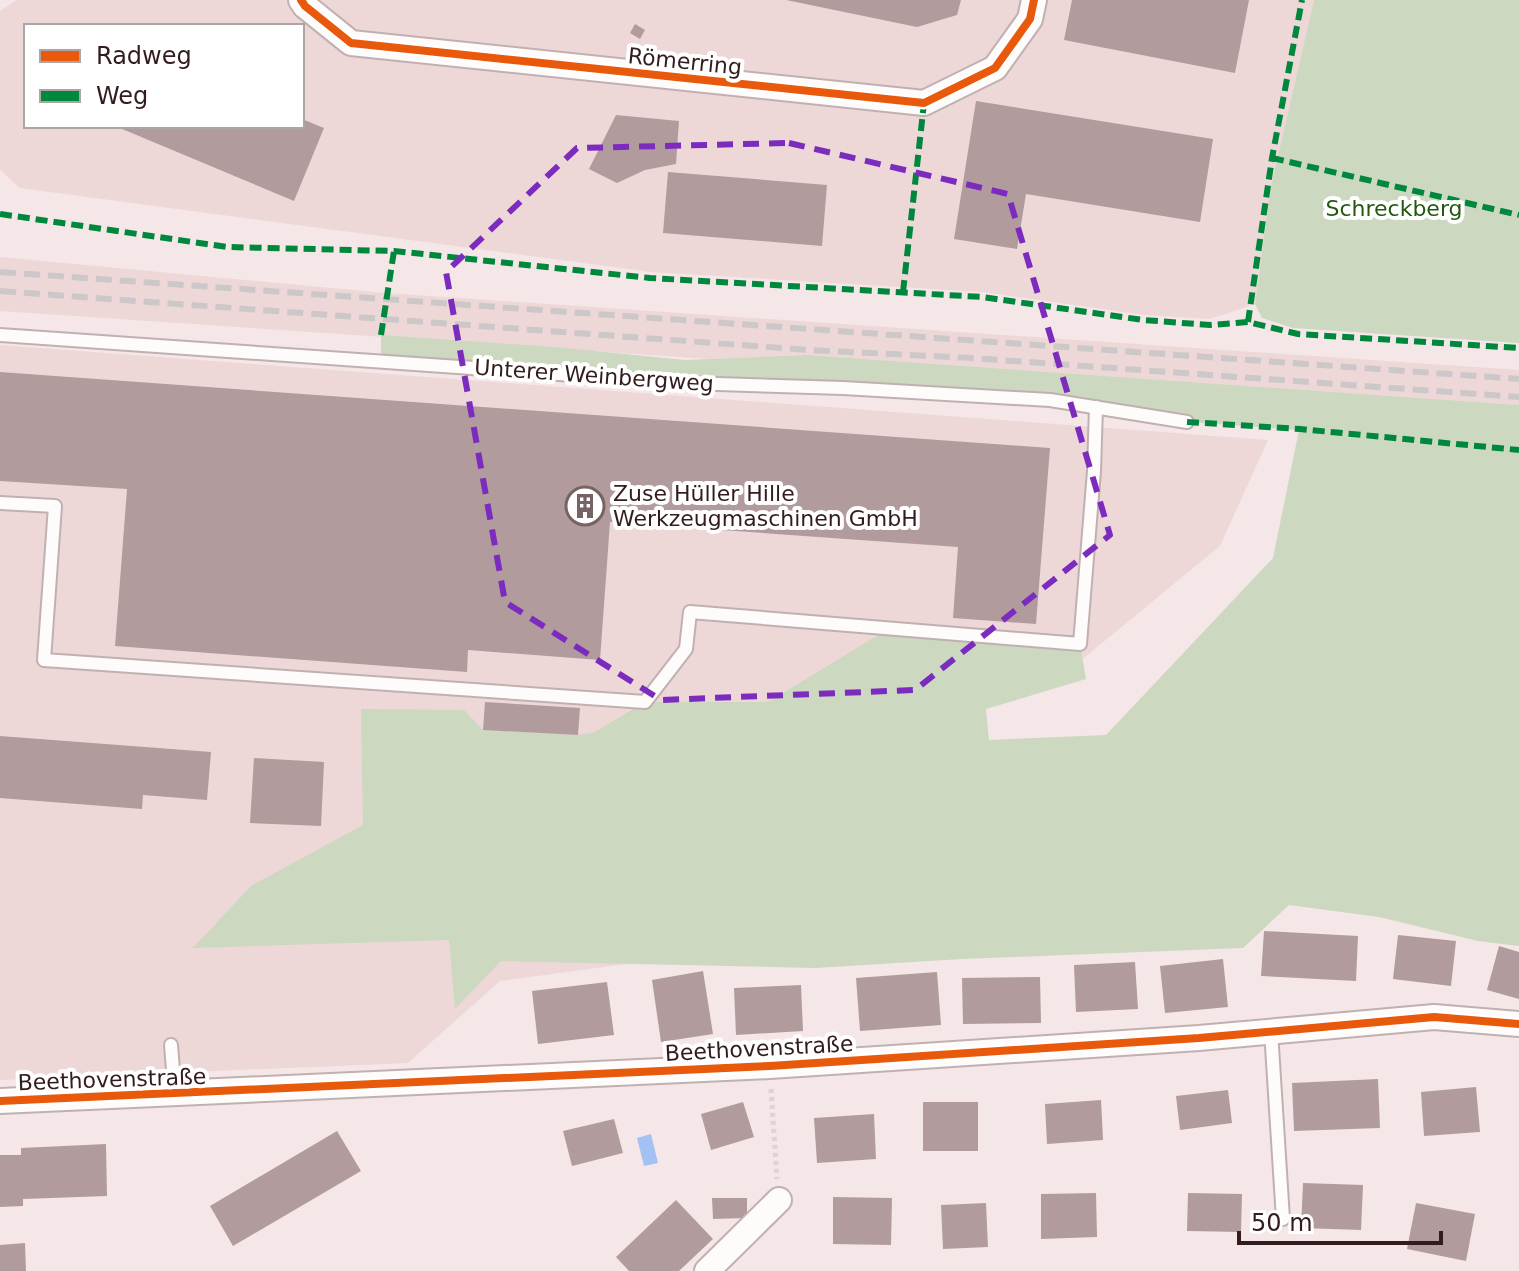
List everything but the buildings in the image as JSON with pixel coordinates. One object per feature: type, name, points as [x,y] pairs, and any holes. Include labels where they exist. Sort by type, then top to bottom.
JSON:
[{"type":"street","name":"Römerring","points":[[301,0],[351,43],[924,103],[995,68],[1030,19],[1034,0]]},
{"type":"street","name":"Beethovenstraße","points":[[0,1101],[770,1066],[1434,1017],[1519,1024]]},
{"type":"street","points":[[707,1271],[779,1200]]},
{"type":"lane","name":"Unterer Weinbergweg","points":[[0,335],[687,383],[1050,400],[1187,422]]},
{"type":"lane","points":[[0,503],[55,506],[44,660],[645,702],[686,649],[690,612],[1080,644],[1096,407]]},
{"type":"lane","points":[[1271,1031],[1283,1219]]},
{"type":"lane","points":[[171,1045],[175,1095]]},
{"type":"path","points":[[770,1066],[779,1200]]},
{"type":"highlighted area","points":[[789,143],[1008,194],[1110,535],[915,690],[661,700],[505,602],[446,272],[577,148]]},
{"type":"shaded area","points":[[17,0],[1314,0],[1271,186],[1255,304],[1210,319],[1144,315],[983,292],[651,272],[20,188],[0,170],[0,11]]},
{"type":"shaded area","points":[[0,257],[386,293],[1519,370],[1519,405],[807,355],[708,359],[0,311]]},
{"type":"shaded area","points":[[0,345],[1268,440],[1220,546],[1068,671],[967,655],[959,919],[500,981],[408,1063],[0,1080]]},
{"type":"green space","name":"Schreckberg","points":[[1314,0],[1519,0],[1519,343],[1293,328],[1262,318],[1255,304],[1271,186]]},
{"type":"green space","points":[[381,335],[685,360],[807,355],[1519,405],[1519,946],[1478,941],[1379,917],[1289,905],[1243,948],[815,968],[501,961],[455,1009],[449,940],[193,948],[251,886],[363,825],[361,709],[464,710],[483,730],[578,735],[593,733],[645,702],[768,702],[890,628],[1080,644],[1086,679],[986,709],[989,740],[1106,735],[1273,558],[1299,430],[1187,422],[1050,400],[381,361]]},
{"type":"water","points":[[651,1134],[658,1163],[644,1166],[637,1138]]},
{"type":"railway","points":[[0,272],[1519,379]]},
{"type":"railway","points":[[0,291],[809,350],[972,358],[1519,397]]},
{"type":"marked path","points":[[1248,322],[1272,158],[1302,0]]},
{"type":"marked path","points":[[903,292],[924,103]]},
{"type":"marked path","points":[[1272,158],[1519,215]]},
{"type":"marked path","points":[[0,214],[227,247],[394,251],[650,278],[982,297],[1143,320],[1210,325],[1248,322],[1298,334],[1519,348]]},
{"type":"marked path","points":[[381,335],[394,251]]},
{"type":"marked path","points":[[1187,422],[1300,429],[1519,450]]},
{"type":"cycle path","points":[[301,0],[351,43],[924,103],[995,68],[1030,19],[1034,0]]},
{"type":"cycle path","points":[[0,1101],[770,1066],[1199,1038],[1434,1017],[1519,1024]]},
{"type":"place","name":"Zuse Hüller Hille Werkzeugmaschinen GmbH","points":[[585,506]]}]
